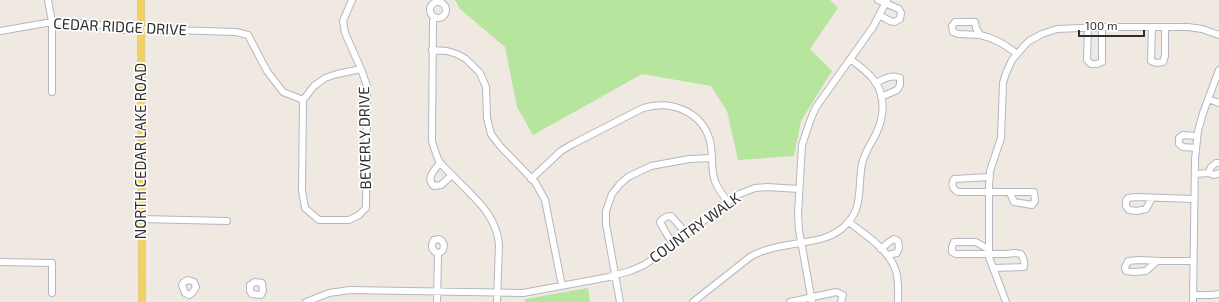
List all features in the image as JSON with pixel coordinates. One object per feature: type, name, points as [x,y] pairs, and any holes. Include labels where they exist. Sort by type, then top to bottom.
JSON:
[{"type":"main road","name":"NORTH CEDAR LAKE ROAD","points":[[141,0],[142,302]]},
{"type":"street","points":[[48,0],[52,22],[52,92]]},
{"type":"street","name":"BEVERLY DRIVE","points":[[303,100],[302,190],[305,208],[319,220],[350,220],[359,215],[366,208],[367,86],[361,68],[344,33],[343,21],[352,0]]},
{"type":"street","points":[[878,0],[886,2],[899,9],[901,13],[900,19],[894,22],[880,15]]},
{"type":"street","points":[[812,300],[798,230],[802,145],[816,107],[873,27],[886,2]]},
{"type":"street","points":[[435,17],[432,21],[432,141],[440,163],[482,206],[489,214],[494,224],[499,244],[498,302]]},
{"type":"street","name":"CEDAR RIDGE DRIVE","points":[[0,31],[52,22],[97,24],[120,30],[141,29],[236,32],[248,35],[267,71],[283,92],[303,100]]},
{"type":"street","points":[[980,35],[976,28],[975,22],[956,22],[952,26],[952,32],[958,34],[980,35],[996,39],[1017,54]]},
{"type":"street","points":[[1088,27],[1087,60],[1091,64],[1097,64],[1102,62],[1102,27]]},
{"type":"street","points":[[1152,27],[1151,61],[1160,63],[1164,62],[1165,56],[1165,27]]},
{"type":"street","points":[[998,302],[1006,301],[988,251],[990,171],[1001,138],[1003,83],[1009,67],[1017,54],[1029,41],[1057,28],[1202,28],[1219,35]]},
{"type":"street","points":[[432,50],[447,50],[457,54],[466,59],[480,74],[486,87],[487,118],[491,134],[500,146],[537,186],[545,200],[562,286]]},
{"type":"street","points":[[692,302],[750,257],[765,250],[832,236],[849,222],[857,206],[859,197],[860,171],[862,162],[883,115],[883,103],[876,83],[868,73],[850,59]]},
{"type":"street","points":[[303,100],[314,86],[325,78],[361,68]]},
{"type":"street","points":[[1219,70],[1208,98],[1197,136],[1194,199],[1193,299],[1219,294]]},
{"type":"street","points":[[876,83],[890,77],[896,76],[900,78],[900,85],[897,90],[881,97]]},
{"type":"street","points":[[1208,98],[1219,103]]},
{"type":"street","points":[[531,179],[561,151],[571,145],[644,108],[653,106],[672,106],[695,117],[703,126],[710,142],[714,178],[720,191],[728,202]]},
{"type":"street","points":[[1196,148],[1183,147],[1179,144],[1179,138],[1183,135],[1197,136]]},
{"type":"street","points":[[620,302],[607,232],[606,211],[612,194],[628,177],[651,166],[689,159],[712,158]]},
{"type":"street","points":[[440,163],[431,175],[431,183],[434,186],[441,185],[452,175]]},
{"type":"street","points":[[1208,173],[1211,167],[1216,163],[1219,163]]},
{"type":"street","points":[[1195,174],[1219,174]]},
{"type":"street","points":[[990,177],[954,179],[952,182],[953,188],[958,192],[1034,192],[1035,201],[1032,204],[1014,202],[1010,193]]},
{"type":"street","name":"COUNTRY WALK","points":[[306,302],[339,290],[523,293],[615,275],[644,265],[674,244],[737,195],[755,188],[767,187],[799,189]]},
{"type":"street","points":[[1152,198],[1146,209],[1137,211],[1129,210],[1126,206],[1126,201],[1128,198],[1136,197],[1194,199]]},
{"type":"street","points":[[674,244],[662,228],[660,222],[662,219],[667,216],[671,216],[687,234]]},
{"type":"street","points":[[141,219],[227,221]]},
{"type":"street","points":[[849,222],[881,249],[893,264],[898,283],[898,302]]},
{"type":"street","points":[[881,249],[894,239],[898,241],[899,248],[897,253],[887,255]]},
{"type":"street","points":[[988,251],[976,242],[954,242],[952,247],[952,252],[956,254],[988,251],[1006,254],[1021,254],[1024,263],[1024,267],[993,268]]},
{"type":"street","points":[[437,302],[438,254]]},
{"type":"street","points":[[1156,261],[1146,271],[1126,271],[1125,267],[1128,261],[1194,260]]},
{"type":"street","points":[[0,262],[52,263],[52,293]]},
{"type":"street","points":[[790,302],[812,300],[827,293],[836,292],[843,295],[841,302]]},
{"type":"street","points":[[189,295],[189,302]]},
{"type":"street","points":[[261,295],[265,302]]},
{"type":"green space","points":[[455,0],[830,0],[838,8],[810,49],[832,71],[801,121],[794,156],[738,160],[727,111],[711,86],[642,74],[533,135],[517,107],[505,47],[460,9]]},
{"type":"green space","points":[[588,288],[590,302],[525,302],[525,299]]}]
